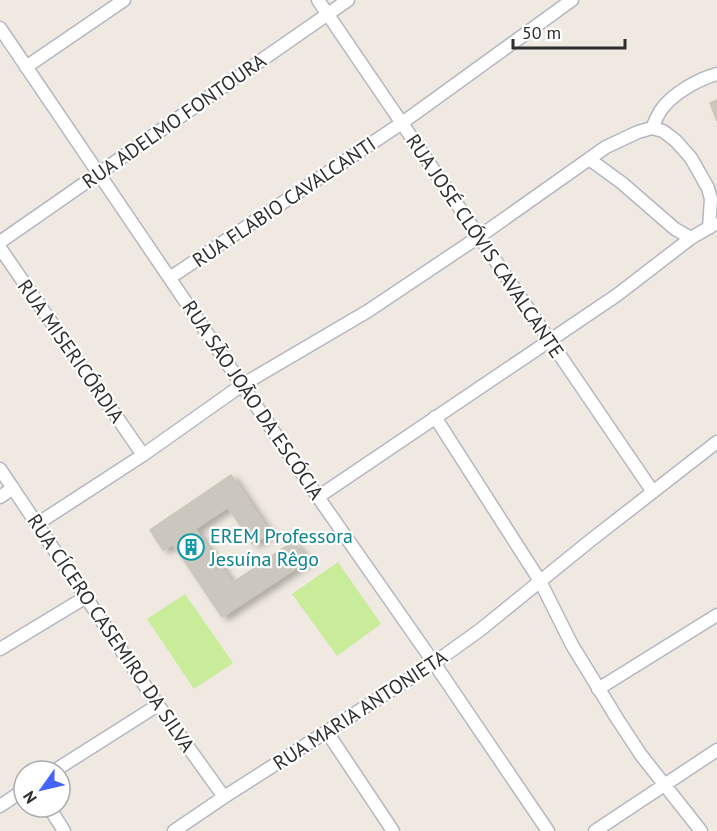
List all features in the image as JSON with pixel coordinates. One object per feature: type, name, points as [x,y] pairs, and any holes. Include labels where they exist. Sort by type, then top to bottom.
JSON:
[{"type":"street","points":[[26,67],[124,0]]},
{"type":"street","name":"RUA JOSÉ CLÓVIS CAVALCANTE","points":[[318,0],[653,492]]},
{"type":"street","name":"RUA ADELMO FONTOURA","points":[[0,242],[348,0]]},
{"type":"street","name":"RUA FLABIO CAVALCANTI","points":[[171,277],[402,123],[572,0]]},
{"type":"street","name":"RUA SÃO JOÃO DA ESCÓCIA","points":[[0,28],[548,831]]},
{"type":"street","points":[[652,128],[661,110],[671,99],[717,74]]},
{"type":"street","points":[[37,524],[143,455],[242,385],[368,311],[606,147],[652,128],[663,131],[676,141],[702,175],[708,188],[713,225],[692,238],[617,295],[318,497]]},
{"type":"street","points":[[589,159],[622,183],[675,229],[692,238]]},
{"type":"street","name":"RUA MISERICÓRDIA","points":[[0,248],[143,455]]},
{"type":"street","points":[[435,417],[540,581],[572,645],[598,689],[641,755],[701,831]]},
{"type":"street","name":"RUA MARIA ANTONIETA","points":[[174,831],[435,663],[717,442]]},
{"type":"street","name":"RUA CÍCERO CASEMIRO DA SILVA","points":[[0,469],[158,705],[224,797]]},
{"type":"street","points":[[0,496],[13,488]]},
{"type":"street","points":[[0,649],[86,597]]},
{"type":"street","points":[[598,689],[717,615]]},
{"type":"street","points":[[72,760],[158,705]]},
{"type":"street","points":[[327,732],[392,830]]},
{"type":"street","points":[[595,831],[717,750]]},
{"type":"green space","points":[[338,562],[381,624],[337,656],[292,594]]},
{"type":"green space","points":[[185,594],[233,663],[194,689],[147,619]]},
{"type":"building","points":[[717,100],[717,121],[710,103]]},
{"type":"building","name":"EREM Professora Jesuína Rêgo","points":[[231,475],[270,533],[253,544],[228,507],[195,529],[232,583],[294,541],[307,561],[222,617],[173,544],[163,550],[150,530]]},
{"type":"place","name":"EREM Professora Jesuína Rêgo","points":[[191,547]]}]
